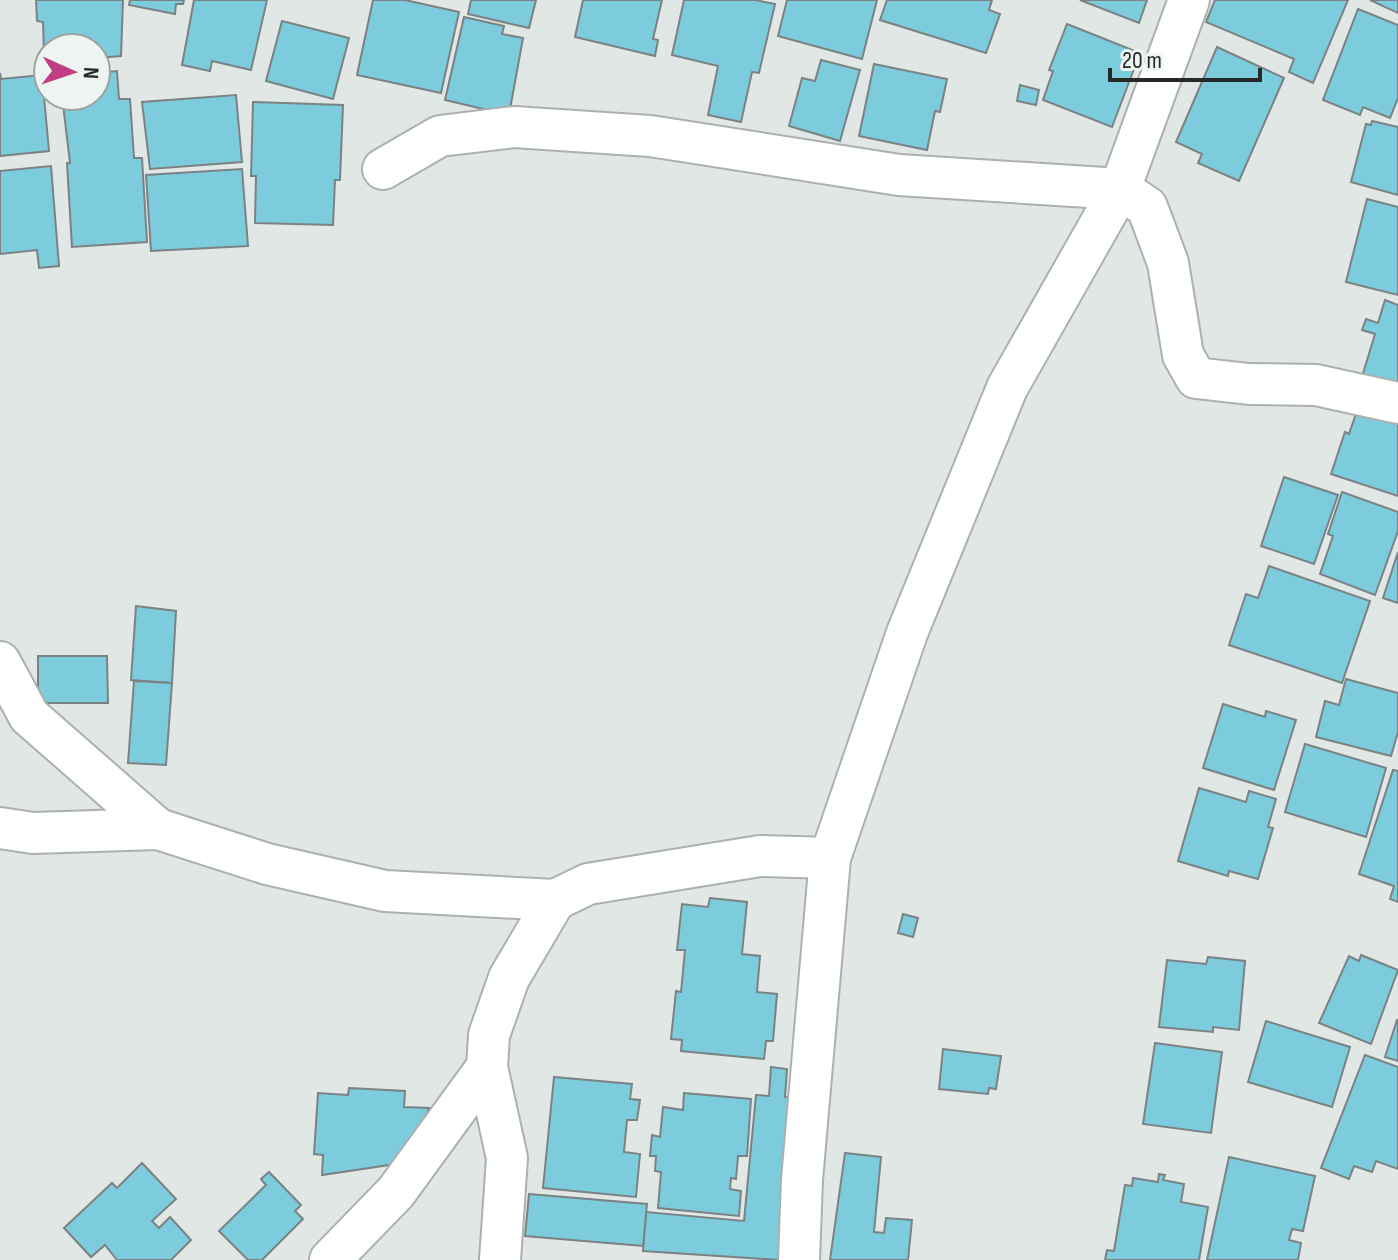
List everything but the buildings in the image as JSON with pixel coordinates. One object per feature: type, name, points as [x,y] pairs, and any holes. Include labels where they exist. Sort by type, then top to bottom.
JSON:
[{"type":"street","points":[[799,1260],[802,1180],[830,858],[907,633],[1007,388],[1120,189],[1189,0]]},
{"type":"street","points":[[383,169],[440,136],[514,127],[650,136],[899,175],[1120,189],[1147,207],[1168,263],[1183,355],[1196,378],[1249,384],[1316,385],[1398,403]]},
{"type":"street","points":[[0,662],[29,716],[158,829]]},
{"type":"street","points":[[0,828],[33,833],[158,829],[267,864],[385,891],[555,900],[588,884],[760,856],[830,858]]},
{"type":"street","points":[[500,1260],[507,1158],[487,1067],[489,1035],[509,978],[555,900]]},
{"type":"street","points":[[330,1260],[396,1192],[487,1067]]}]
